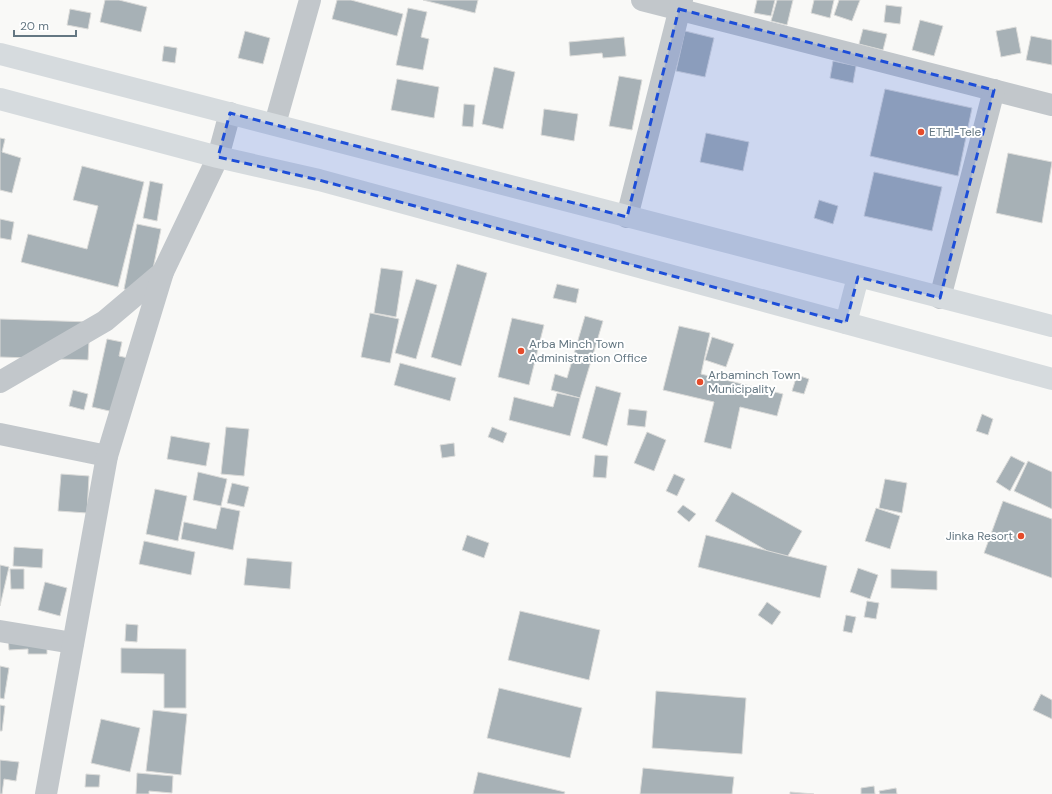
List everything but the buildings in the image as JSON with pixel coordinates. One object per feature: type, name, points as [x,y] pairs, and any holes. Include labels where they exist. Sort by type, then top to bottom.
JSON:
[{"type":"highway","points":[[0,54],[1052,326]]},
{"type":"highway","points":[[0,99],[218,157],[319,180],[1052,378]]},
{"type":"highway","points":[[846,323],[858,277]]},
{"type":"street","points":[[275,124],[310,0]]},
{"type":"street","points":[[642,0],[681,5],[1052,105]]},
{"type":"street","points":[[627,217],[681,5]]},
{"type":"street","points":[[940,298],[994,90]]},
{"type":"street","points":[[46,794],[107,456],[162,272],[218,157],[230,113]]},
{"type":"street","points":[[0,382],[105,321],[162,272]]},
{"type":"street","points":[[0,434],[107,456]]},
{"type":"street","points":[[0,631],[73,643]]},
{"type":"highlighted area","points":[[679,9],[994,90],[940,298],[858,277],[846,323],[319,180],[218,157],[230,113],[627,217]]},
{"type":"place","name":"ETHI-Tele","points":[[921,132]]},
{"type":"place","name":"Arba Minch Town Administration Office","points":[[521,351]]},
{"type":"place","name":"Arbaminch Town Municipality","points":[[700,382]]},
{"type":"place","name":"Jinka Resort","points":[[1021,536]]}]
